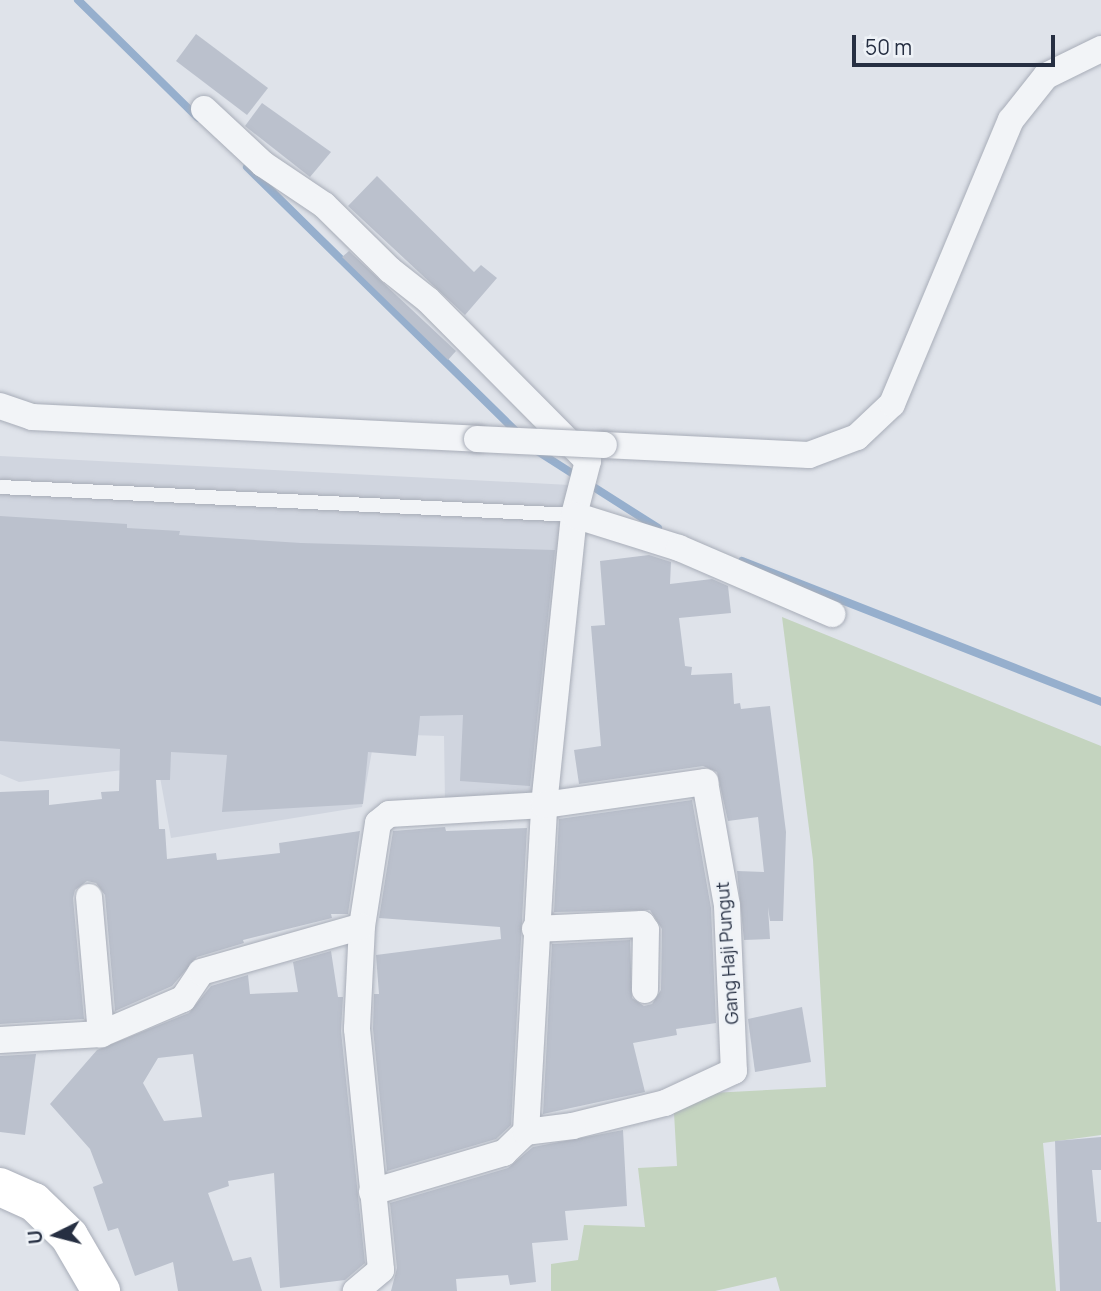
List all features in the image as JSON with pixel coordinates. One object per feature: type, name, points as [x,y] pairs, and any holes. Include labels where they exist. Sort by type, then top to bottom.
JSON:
[{"type":"main road","points":[[0,1187],[34,1202],[69,1236],[101,1291]]},
{"type":"street","points":[[0,405],[32,417],[809,455],[857,437],[892,404],[1012,120],[1046,76],[1101,49]]},
{"type":"street","points":[[204,109],[262,164],[324,205],[390,270],[428,300],[474,349],[585,454],[586,468],[576,508],[544,804],[535,929],[526,1132],[504,1153],[372,1192]]},
{"type":"street","points":[[576,508],[679,548],[832,614]]},
{"type":"street","name":"Gang Haji Pungut","points":[[356,1291],[381,1270],[357,1029],[362,926],[382,817],[544,804],[700,779],[709,784],[727,906],[734,1071],[665,1103],[573,1126],[526,1132]]},
{"type":"street","points":[[89,897],[101,1034]]},
{"type":"street","points":[[535,929],[642,924],[646,930],[645,990]]},
{"type":"street","points":[[0,1040],[101,1034],[183,999],[201,972],[362,926]]},
{"type":"lane","points":[[0,487],[576,508]]},
{"type":"shaded area","points":[[0,456],[570,485],[550,808],[445,802],[444,736],[375,734],[362,807],[171,838],[158,766],[19,782],[0,774]]},
{"type":"green space","points":[[782,617],[1101,746],[1101,1135],[1043,1143],[1056,1291],[780,1291],[776,1277],[715,1291],[551,1291],[551,1264],[578,1260],[584,1225],[645,1227],[638,1168],[677,1166],[673,1095],[826,1087],[813,860]]},
{"type":"building","points":[[196,34],[268,88],[247,115],[176,61]]},
{"type":"building","points":[[262,103],[331,152],[310,177],[245,126]]},
{"type":"building","points":[[377,176],[474,272],[481,265],[497,278],[465,315],[348,206]]},
{"type":"building","points":[[349,251],[456,351],[448,360],[342,257]]},
{"type":"building","points":[[0,516],[127,524],[127,528],[180,531],[179,535],[301,543],[555,550],[530,786],[460,781],[463,715],[420,716],[416,756],[368,752],[363,804],[222,812],[227,755],[171,752],[170,780],[156,780],[159,829],[165,829],[167,859],[216,853],[217,860],[280,853],[279,843],[360,831],[348,914],[331,914],[332,918],[243,940],[244,943],[197,957],[172,986],[115,1011],[105,895],[96,883],[87,881],[75,890],[73,898],[84,1019],[0,1024],[0,792],[49,790],[49,805],[102,799],[101,792],[119,791],[120,749],[0,741]]},
{"type":"building","points":[[649,555],[671,562],[670,584],[712,579],[728,586],[731,613],[679,618],[685,666],[692,667],[691,675],[732,673],[734,704],[740,703],[741,709],[770,706],[786,832],[783,921],[770,921],[768,907],[770,939],[744,940],[737,871],[764,872],[758,817],[728,821],[717,772],[703,766],[579,784],[574,750],[601,746],[591,626],[605,625],[600,561]]},
{"type":"building","points":[[692,800],[711,908],[716,1023],[676,1029],[677,1035],[633,1043],[645,1092],[543,1114],[552,944],[630,940],[632,998],[644,1006],[652,1004],[661,990],[662,929],[650,910],[554,912],[559,819]]},
{"type":"building","points":[[445,827],[446,831],[527,828],[511,1125],[496,1139],[387,1171],[373,1029],[374,994],[379,994],[376,955],[501,939],[500,927],[379,918],[393,831]]},
{"type":"building","points":[[331,951],[338,997],[343,997],[341,1031],[365,1263],[345,1280],[280,1288],[274,1173],[228,1181],[229,1186],[208,1193],[233,1261],[251,1257],[262,1291],[178,1291],[173,1262],[135,1276],[118,1228],[108,1231],[93,1187],[103,1183],[90,1149],[50,1104],[97,1050],[189,1013],[211,986],[248,975],[250,994],[298,992],[293,962]],"holes":[[[193,1054],[202,1117],[164,1121],[143,1083],[158,1058]]]},
{"type":"building","points":[[802,1007],[811,1062],[755,1072],[748,1019]]},
{"type":"building","points":[[36,1054],[25,1135],[0,1132],[0,1056]]},
{"type":"building","points":[[623,1130],[627,1206],[565,1211],[568,1240],[532,1243],[536,1282],[510,1285],[508,1275],[456,1279],[457,1291],[391,1291],[397,1268],[390,1203],[508,1168],[533,1147]]},
{"type":"building","points":[[1101,1137],[1101,1170],[1092,1170],[1097,1222],[1101,1222],[1101,1291],[1060,1291],[1055,1141]]},
{"type":"waterway","points":[[78,0],[198,118]]},
{"type":"waterway","points":[[247,167],[520,435]]},
{"type":"waterway","points":[[534,449],[658,528]]},
{"type":"waterway","points":[[742,561],[1101,702]]}]
